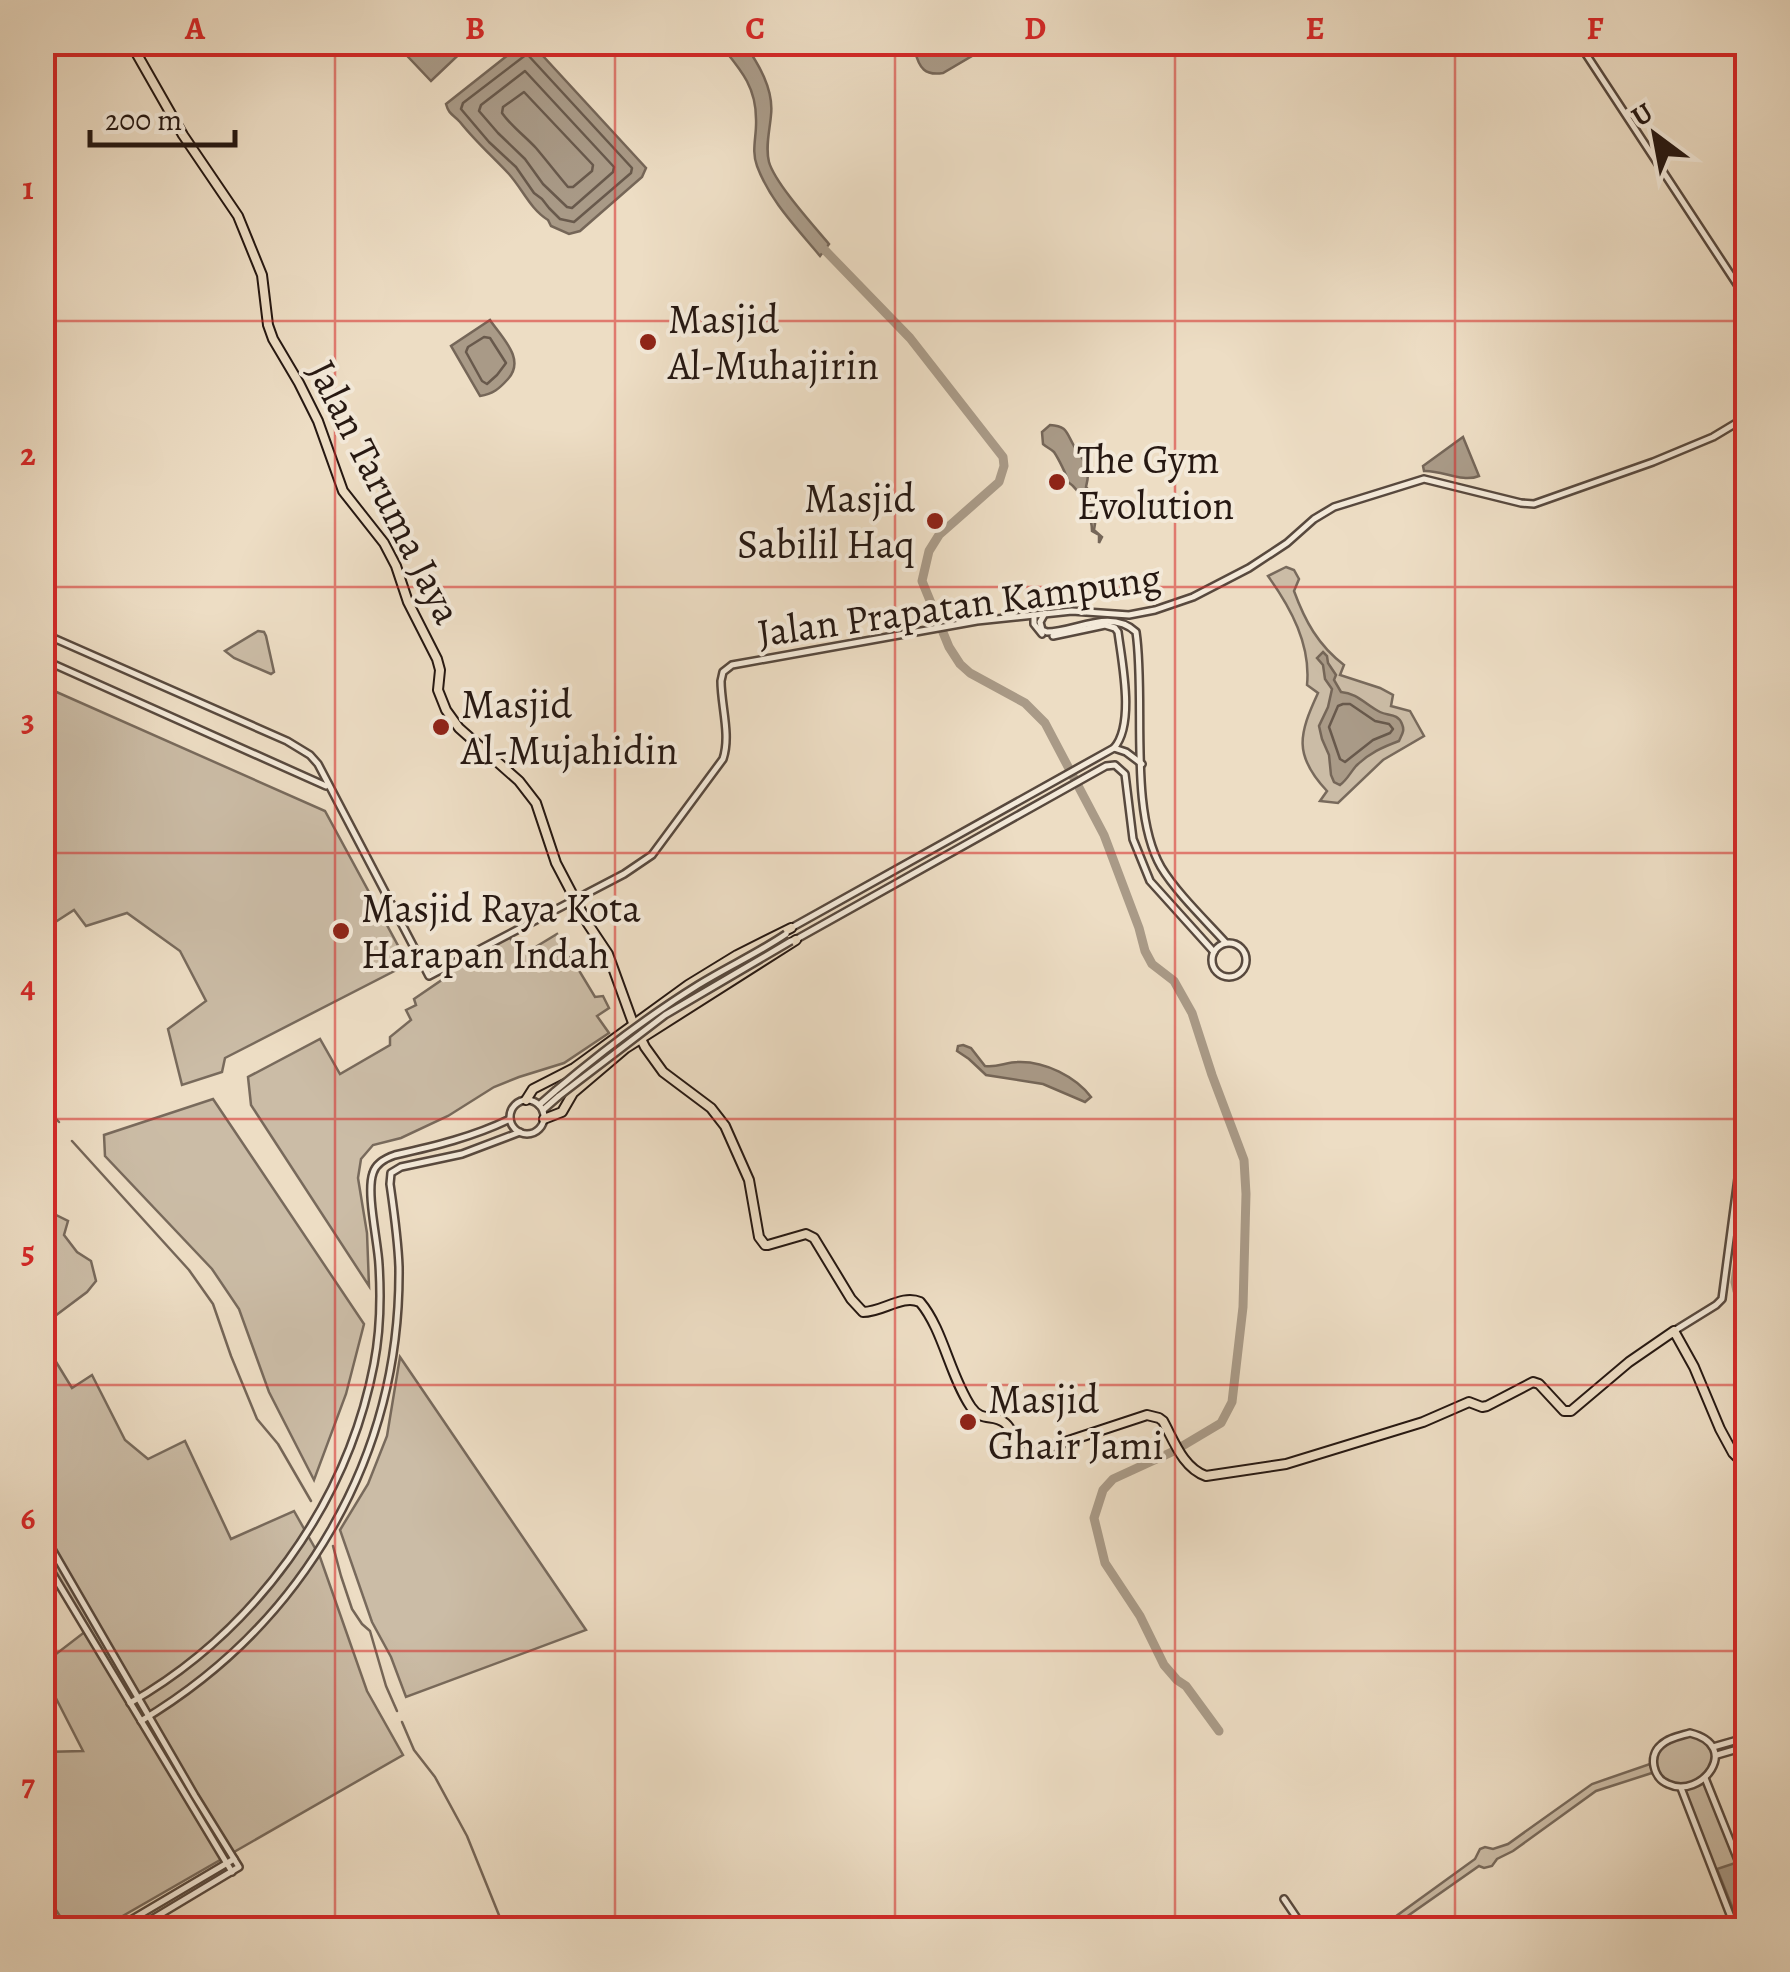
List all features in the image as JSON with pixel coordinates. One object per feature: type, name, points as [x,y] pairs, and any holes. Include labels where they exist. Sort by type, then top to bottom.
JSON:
[{"type":"main road","name":"Jalan Taruma Jaya","points":[[130,42],[183,135],[238,216],[262,275],[273,339],[318,420],[342,492],[384,543],[396,566],[408,602],[438,658],[438,690],[446,710],[459,728],[530,794],[542,816],[556,863],[608,954],[641,1039],[664,1072],[720,1117],[748,1180],[763,1243],[768,1246],[806,1234],[814,1238],[863,1312],[912,1298],[920,1302],[972,1408],[982,1417],[1004,1422],[1024,1456],[1147,1415],[1163,1421],[1192,1469],[1206,1476],[1303,1459],[1423,1422],[1469,1402],[1487,1406],[1533,1382],[1564,1411],[1573,1411],[1617,1372],[1674,1331]]},
{"type":"main road","points":[[526,1100],[533,1089],[574,1068],[718,966],[788,931]]},
{"type":"main road","points":[[542,1111],[562,1112],[573,1093],[626,1048],[793,941]]},
{"type":"main road","points":[[1674,1331],[1733,1453],[1748,1463]]},
{"type":"street","points":[[1578,42],[1748,301]]},
{"type":"street","name":"Jalan Prapatan Kampung","points":[[575,900],[652,855],[723,759],[726,737],[721,681],[732,665],[948,626],[1072,610],[1136,615],[1218,586],[1288,544],[1324,512],[1414,481],[1434,480],[1534,504],[1653,462],[1713,437],[1748,416]]},
{"type":"street","points":[[1045,614],[1040,622],[1046,632],[1101,622],[1130,626],[1136,636],[1146,820],[1153,847],[1160,866],[1226,943],[1246,953],[1241,972],[1228,977],[1216,973],[1211,966],[1214,952],[1226,943]]},
{"type":"street","points":[[141,1720],[222,1662],[288,1595],[332,1530],[363,1467],[389,1377],[397,1322],[399,1264],[390,1181],[394,1170],[462,1154],[520,1132],[536,1132],[542,1111],[557,1094],[618,1041],[686,993],[910,861],[1114,748],[1122,739],[1124,728],[1118,632],[1105,626],[1058,636],[1044,635],[1034,624],[1034,615]]},
{"type":"street","points":[[42,632],[287,741],[315,760],[429,976],[575,900]]},
{"type":"street","points":[[42,659],[329,787]]},
{"type":"street","points":[[1122,662],[1138,662]]},
{"type":"street","points":[[1114,748],[1142,764]]},
{"type":"street","points":[[557,1094],[664,1015],[1098,770],[1114,765],[1125,774],[1133,839],[1150,881],[1214,952]]},
{"type":"street","points":[[1137,852],[1153,847]]},
{"type":"street","points":[[910,861],[920,870]]},
{"type":"street","points":[[910,861],[912,875]]},
{"type":"street","points":[[520,1132],[510,1119],[517,1104],[526,1100],[542,1111]]},
{"type":"street","points":[[1674,1331],[1722,1299],[1748,1104]]},
{"type":"street","points":[[130,1703],[170,1678],[242,1617],[273,1581],[320,1512],[346,1455],[374,1364],[379,1266],[372,1178],[377,1166],[386,1158],[484,1132],[510,1119]]},
{"type":"street","points":[[372,1178],[390,1181]]},
{"type":"street","points":[[42,1532],[240,1867],[134,1930]]},
{"type":"street","points":[[42,1556],[232,1872]]},
{"type":"street","points":[[1690,1733],[1703,1737],[1713,1748],[1713,1768],[1705,1778],[1681,1787],[1666,1784],[1655,1772],[1654,1758],[1661,1744],[1675,1737],[1690,1733]]},
{"type":"street","points":[[1713,1748],[1748,1737]]},
{"type":"street","points":[[1716,1756],[1748,1746]]},
{"type":"street","points":[[1705,1778],[1748,1885]]},
{"type":"street","points":[[1681,1787],[1736,1930]]},
{"type":"street","points":[[114,1930],[234,1859]]},
{"type":"street","points":[[1284,1899],[1305,1930]]},
{"type":"shaded area","points":[[1286,567],[1294,570],[1299,579],[1294,591],[1313,632],[1344,665],[1340,675],[1393,695],[1391,706],[1410,711],[1424,736],[1383,760],[1338,803],[1320,801],[1327,791],[1304,755],[1304,733],[1318,693],[1307,685],[1306,656],[1298,628],[1268,576]]},
{"type":"shaded area","points":[[258,631],[266,636],[274,672],[271,674],[225,651]]},
{"type":"shaded area","points":[[43,686],[325,811],[408,964],[225,1058],[222,1072],[182,1085],[168,1029],[206,1001],[180,951],[127,913],[86,926],[74,910],[43,930]]},
{"type":"shaded area","points":[[557,934],[595,997],[603,996],[609,1008],[597,1016],[609,1033],[564,1063],[494,1087],[448,1116],[401,1138],[373,1145],[361,1159],[358,1178],[367,1233],[369,1286],[251,1105],[248,1077],[320,1039],[340,1074],[390,1045],[390,1037],[411,1020],[406,1010],[416,1005],[414,999],[449,972],[509,937],[524,954]]},
{"type":"shaded area","points":[[213,1099],[364,1324],[346,1394],[314,1480],[269,1392],[239,1309],[212,1269],[105,1156],[104,1135]]},
{"type":"shaded area","points":[[42,1208],[68,1221],[64,1235],[77,1252],[91,1261],[96,1281],[43,1325]]},
{"type":"shaded area","points":[[42,1339],[72,1388],[92,1375],[125,1440],[148,1459],[185,1441],[231,1539],[294,1511],[320,1557],[367,1691],[403,1755],[100,1929],[68,1929],[56,1910],[43,1918],[43,1752],[83,1751],[43,1673],[43,1664],[86,1631],[43,1561]]},
{"type":"shaded area","points":[[400,1357],[586,1630],[406,1697],[372,1622],[340,1530],[368,1484],[387,1436]]},
{"type":"shaded area","points":[[1690,1733],[1703,1737],[1714,1747],[1747,1737],[1747,1746],[1716,1756],[1705,1778],[1747,1885],[1747,1929],[1736,1929],[1681,1787],[1671,1786],[1655,1772],[1596,1791],[1492,1866],[1479,1866],[1389,1929],[1377,1930],[1475,1859],[1480,1849],[1508,1844],[1592,1784],[1653,1763],[1661,1744]]},
{"type":"water","points":[[923,42],[994,43],[937,74],[924,70],[919,62],[915,51]]},
{"type":"water","points":[[395,43],[471,43],[431,81]]},
{"type":"water","points":[[523,43],[531,43],[646,168],[642,177],[580,231],[569,234],[551,226],[446,104]]},
{"type":"water","points":[[719,43],[744,43],[764,77],[771,105],[769,162],[786,192],[829,244],[820,256],[762,179],[754,155],[753,96]]},
{"type":"water","points":[[490,320],[510,349],[514,364],[502,386],[480,396],[451,346]]},
{"type":"water","points":[[1050,425],[1065,431],[1086,464],[1094,530],[1102,537],[1099,543],[1081,497],[1068,482],[1054,452],[1043,444],[1042,432]]},
{"type":"water","points":[[1463,437],[1479,476],[1466,478],[1424,471],[1423,466]]},
{"type":"water","points":[[1323,652],[1341,692],[1395,716],[1403,729],[1399,741],[1366,757],[1340,785],[1331,775],[1319,726],[1332,689],[1317,658]]},
{"type":"water","points":[[963,1045],[971,1048],[985,1066],[1028,1062],[1049,1067],[1077,1083],[1091,1097],[1085,1102],[1043,1084],[986,1075],[957,1051]]},
{"type":"water","points":[[1735,1863],[1747,1896],[1747,1929],[1741,1929],[1717,1869]]},
{"type":"waterway","points":[[816,241],[910,338],[1003,457],[999,482],[939,535],[929,551],[922,581],[960,664],[1025,703],[1045,723],[1104,835],[1145,951],[1152,964],[1174,981],[1192,1013],[1244,1160],[1243,1307],[1232,1402],[1221,1423],[1174,1451],[1113,1479],[1103,1490],[1094,1518],[1105,1563],[1140,1616],[1164,1665],[1186,1686],[1219,1731]]},
{"type":"waterway","points":[[42,1104],[59,1122]]},
{"type":"waterway","points":[[72,1141],[189,1270],[213,1304],[257,1419],[278,1444],[311,1501]]},
{"type":"waterway","points":[[1737,1291],[1747,1196]]},
{"type":"waterway","points":[[1744,1305],[1748,1311]]},
{"type":"waterway","points":[[333,1546],[352,1609],[370,1631],[397,1711]]},
{"type":"waterway","points":[[402,1722],[414,1750],[435,1777],[467,1836],[505,1930]]},
{"type":"waterway","points":[[604,1930],[608,1921]]},
{"type":"place","name":"Masjid Al-Muhajirin","points":[[648,342]]},
{"type":"place","name":"The Gym Evolution","points":[[1057,482]]},
{"type":"place","name":"Masjid Sabilil Haq","points":[[935,521]]},
{"type":"place","name":"Masjid Al-Mujahidin","points":[[441,727]]},
{"type":"place","name":"Masjid Raya Kota Harapan Indah","points":[[341,931]]},
{"type":"place","name":"Masjid Ghair Jami","points":[[968,1422]]}]
